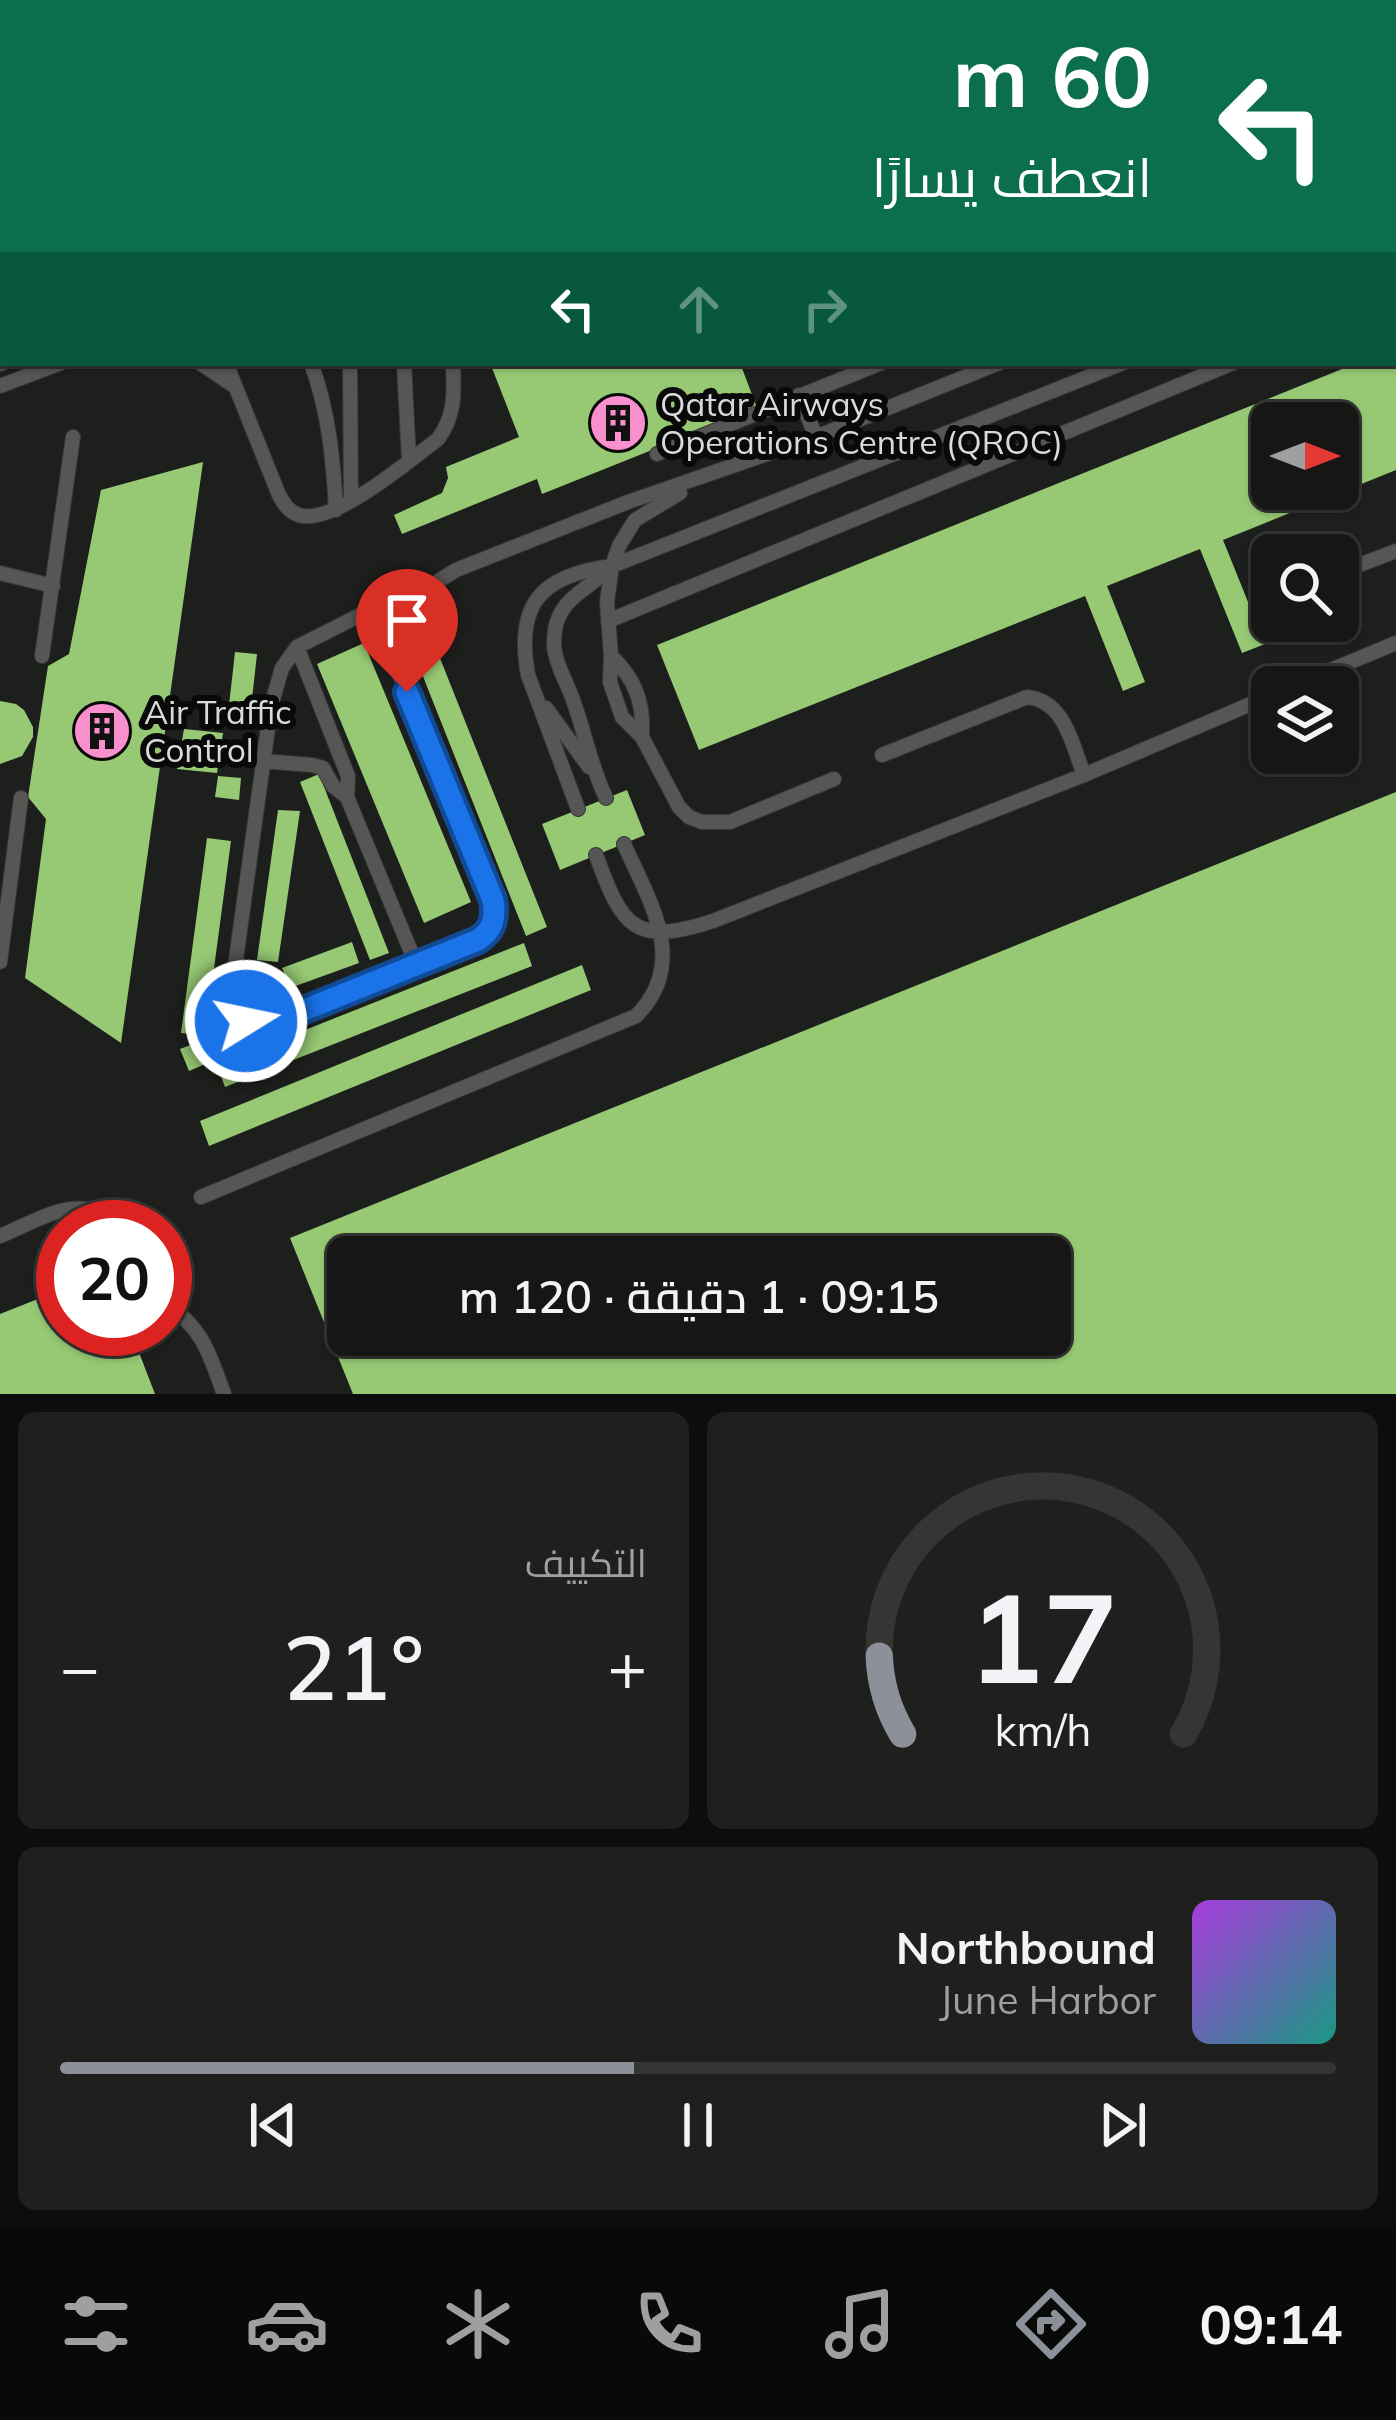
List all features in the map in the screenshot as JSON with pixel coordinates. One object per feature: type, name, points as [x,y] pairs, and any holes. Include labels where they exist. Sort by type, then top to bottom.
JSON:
[{"type":"lane","points":[[0,386],[53,366]]},
{"type":"lane","points":[[204,366],[234,386]]},
{"type":"lane","points":[[227,366],[279,495],[288,509],[308,516],[336,509],[438,439],[454,398],[452,366]]},
{"type":"lane","points":[[312,366],[331,436],[336,509]]},
{"type":"lane","points":[[350,366],[351,500]]},
{"type":"lane","points":[[404,366],[409,461]]},
{"type":"lane","points":[[657,454],[873,366]]},
{"type":"lane","points":[[372,609],[485,880],[495,912],[493,925],[487,934],[417,966],[272,1023],[246,1021],[237,1012],[232,988],[263,760],[276,686],[297,646],[372,609],[424,590],[469,564],[816,437],[992,366]]},
{"type":"lane","points":[[578,809],[529,675],[523,633],[538,597],[564,579],[612,566],[1115,366]]},
{"type":"lane","points":[[608,621],[1226,366]]},
{"type":"lane","points":[[800,395],[816,437]]},
{"type":"lane","points":[[42,656],[73,437]]},
{"type":"lane","points":[[713,475],[635,520],[612,566],[611,656],[630,674],[644,713],[642,737],[679,807],[701,822],[730,822],[834,779]]},
{"type":"lane","points":[[1359,565],[1396,551]]},
{"type":"lane","points":[[596,776],[557,663],[555,630],[568,603],[612,566]]},
{"type":"lane","points":[[0,573],[52,586]]},
{"type":"lane","points":[[1341,666],[1396,643]]},
{"type":"lane","points":[[297,646],[348,776],[347,797],[417,966]]},
{"type":"lane","points":[[536,694],[607,798]]},
{"type":"lane","points":[[882,755],[1014,700],[1040,698],[1060,714],[1084,775]]},
{"type":"lane","points":[[596,855],[614,904],[628,921],[642,930],[679,931],[1084,775],[1251,704]]},
{"type":"lane","points":[[263,760],[323,768],[333,786],[347,797]]},
{"type":"lane","points":[[0,962],[6,876],[21,798]]},
{"type":"lane","points":[[201,1197],[628,1022],[645,1007],[660,980],[664,947],[624,844]]},
{"type":"lane","points":[[0,1236],[36,1222]]},
{"type":"lane","points":[[192,1326],[224,1394]]},
{"type":"building","name":"Qatar Airways Operations Centre (QROC)","points":[[491,366],[747,366],[742,368],[757,408],[542,494],[537,479],[402,534],[394,515],[442,493],[448,478],[446,467],[519,437]]},
{"type":"building","points":[[1350,366],[1396,366],[1396,470],[1359,485],[1359,402],[1260,402]]},
{"type":"building","points":[[1251,406],[1251,510],[1297,510],[1223,540],[1251,609],[1251,642],[1265,644],[1242,653],[1200,549],[1107,586],[1145,682],[1123,691],[1085,596],[699,750],[657,645]]},
{"type":"building","name":"Air Traffic Control","points":[[203,462],[121,1043],[25,978],[46,819],[28,797],[48,666],[69,654],[101,490]]},
{"type":"building","points":[[424,618],[547,927],[526,936],[403,626]]},
{"type":"building","points":[[364,643],[471,902],[424,923],[317,664]]},
{"type":"building","points":[[235,652],[257,654],[249,726],[227,723]]},
{"type":"building","points":[[0,701],[24,710],[33,737],[22,756],[0,764]]},
{"type":"building","points":[[184,729],[223,733],[217,773],[177,769]]},
{"type":"building","points":[[319,774],[389,953],[370,960],[300,782]]},
{"type":"building","points":[[218,776],[241,778],[239,800],[215,797]]},
{"type":"building","points":[[627,790],[645,835],[560,870],[542,824]]},
{"type":"building","points":[[1396,792],[1396,1394],[353,1394],[338,1356],[1071,1356],[1071,1236],[327,1236],[327,1330],[290,1238]]},
{"type":"building","points":[[278,810],[300,811],[278,962],[257,960]]},
{"type":"building","points":[[207,838],[231,841],[205,1036],[181,1033]]},
{"type":"building","points":[[352,942],[359,963],[290,988],[282,968]]},
{"type":"building","points":[[524,943],[532,966],[225,1087],[217,1065]]},
{"type":"building","points":[[582,965],[591,990],[209,1146],[200,1121]]},
{"type":"building","points":[[201,1041],[210,1062],[189,1071],[180,1049]]},
{"type":"building","points":[[36,1300],[36,1356],[140,1356],[155,1394],[0,1394],[0,1314]]},
{"type":"place","name":"Qatar Airways Operations Centre (QROC)","points":[[618,423]]},
{"type":"place","name":"Air Traffic Control","points":[[102,731]]},
{"type":"route","points":[[246,1021],[272,1023],[478,940],[493,925],[493,900],[407,692]]}]
